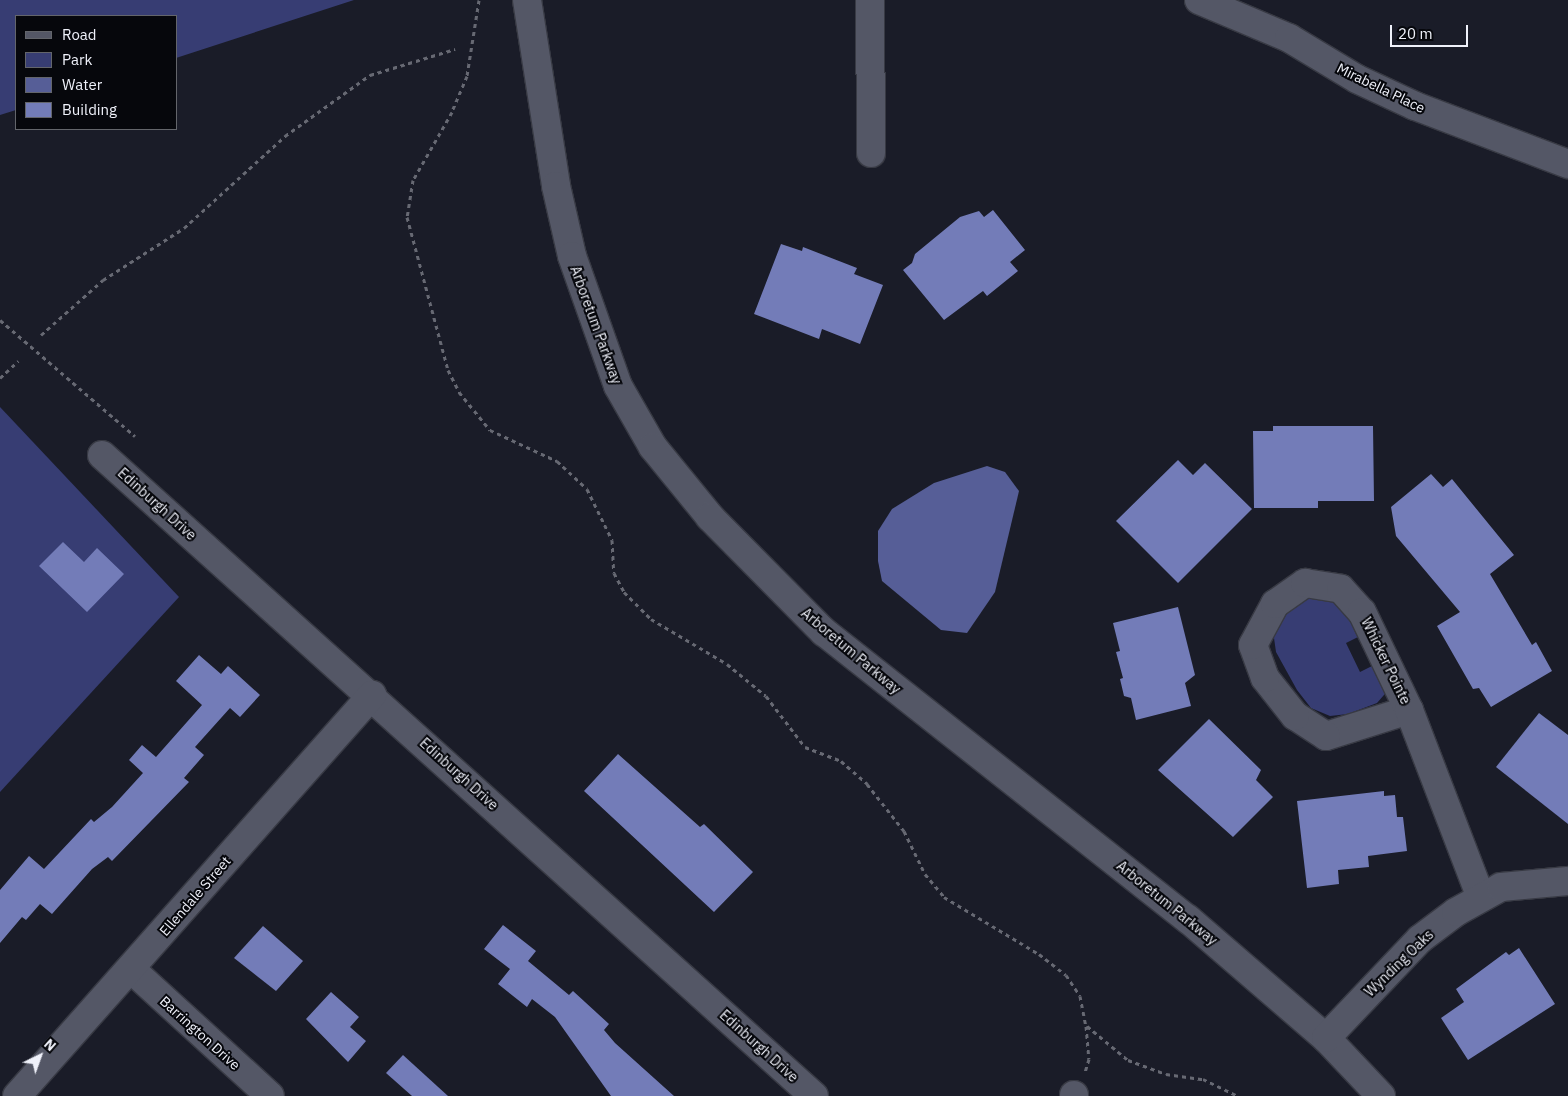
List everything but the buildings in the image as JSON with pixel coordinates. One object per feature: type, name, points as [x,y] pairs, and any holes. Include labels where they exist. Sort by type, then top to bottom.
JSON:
[{"type":"street","name":"Arboretum Parkway","points":[[527,0],[556,186],[572,256],[618,386],[653,447],[710,518],[824,632],[1188,919],[1326,1038],[1381,1096]]},
{"type":"street","points":[[870,0],[871,153]]},
{"type":"street","name":"Mirabella Place","points":[[1199,0],[1289,38],[1357,79],[1415,106],[1568,164]]},
{"type":"street","name":"Edinburgh Drive","points":[[102,455],[372,695],[814,1096]]},
{"type":"street","name":"Whicker Pointe","points":[[1409,710],[1326,736],[1295,716],[1265,678],[1253,645],[1275,604],[1305,582],[1341,589],[1362,612],[1409,710],[1481,898]]},
{"type":"street","name":"Ellendale Street","points":[[17,1096],[372,695]]},
{"type":"street","name":"Wynding Oaks","points":[[1326,1038],[1420,939],[1481,898],[1501,887],[1568,881]]},
{"type":"street","name":"Barrington Drive","points":[[131,969],[270,1096]]},
{"type":"path","points":[[479,0],[467,76],[452,112],[413,180],[407,217],[448,370],[459,392],[490,430],[557,461],[587,489],[612,540],[614,573],[634,602],[651,619],[727,664],[766,696],[806,747],[841,761],[853,770],[904,831],[934,887],[1066,975],[1080,996],[1086,1026],[1089,1060],[1074,1096]]},
{"type":"path","points":[[41,335],[103,280],[184,228],[285,136],[370,75],[455,49]]},
{"type":"path","points":[[0,320],[135,436]]},
{"type":"path","points":[[0,378],[18,361]]},
{"type":"path","points":[[1086,1026],[1128,1060],[1166,1074],[1203,1079],[1238,1096]]},
{"type":"green space","points":[[0,0],[354,0],[178,57],[178,15],[15,15],[15,110],[0,115]]},
{"type":"green space","points":[[0,407],[179,597],[0,792]]},
{"type":"green space","points":[[1333,596],[1366,633],[1346,643],[1360,672],[1380,662],[1390,688],[1377,703],[1348,714],[1330,716],[1311,708],[1297,690],[1276,652],[1273,631],[1277,620],[1301,597]]},
{"type":"water","points":[[987,466],[1005,472],[1019,491],[995,592],[967,633],[941,630],[882,581],[878,561],[878,531],[892,509],[934,483]]}]
